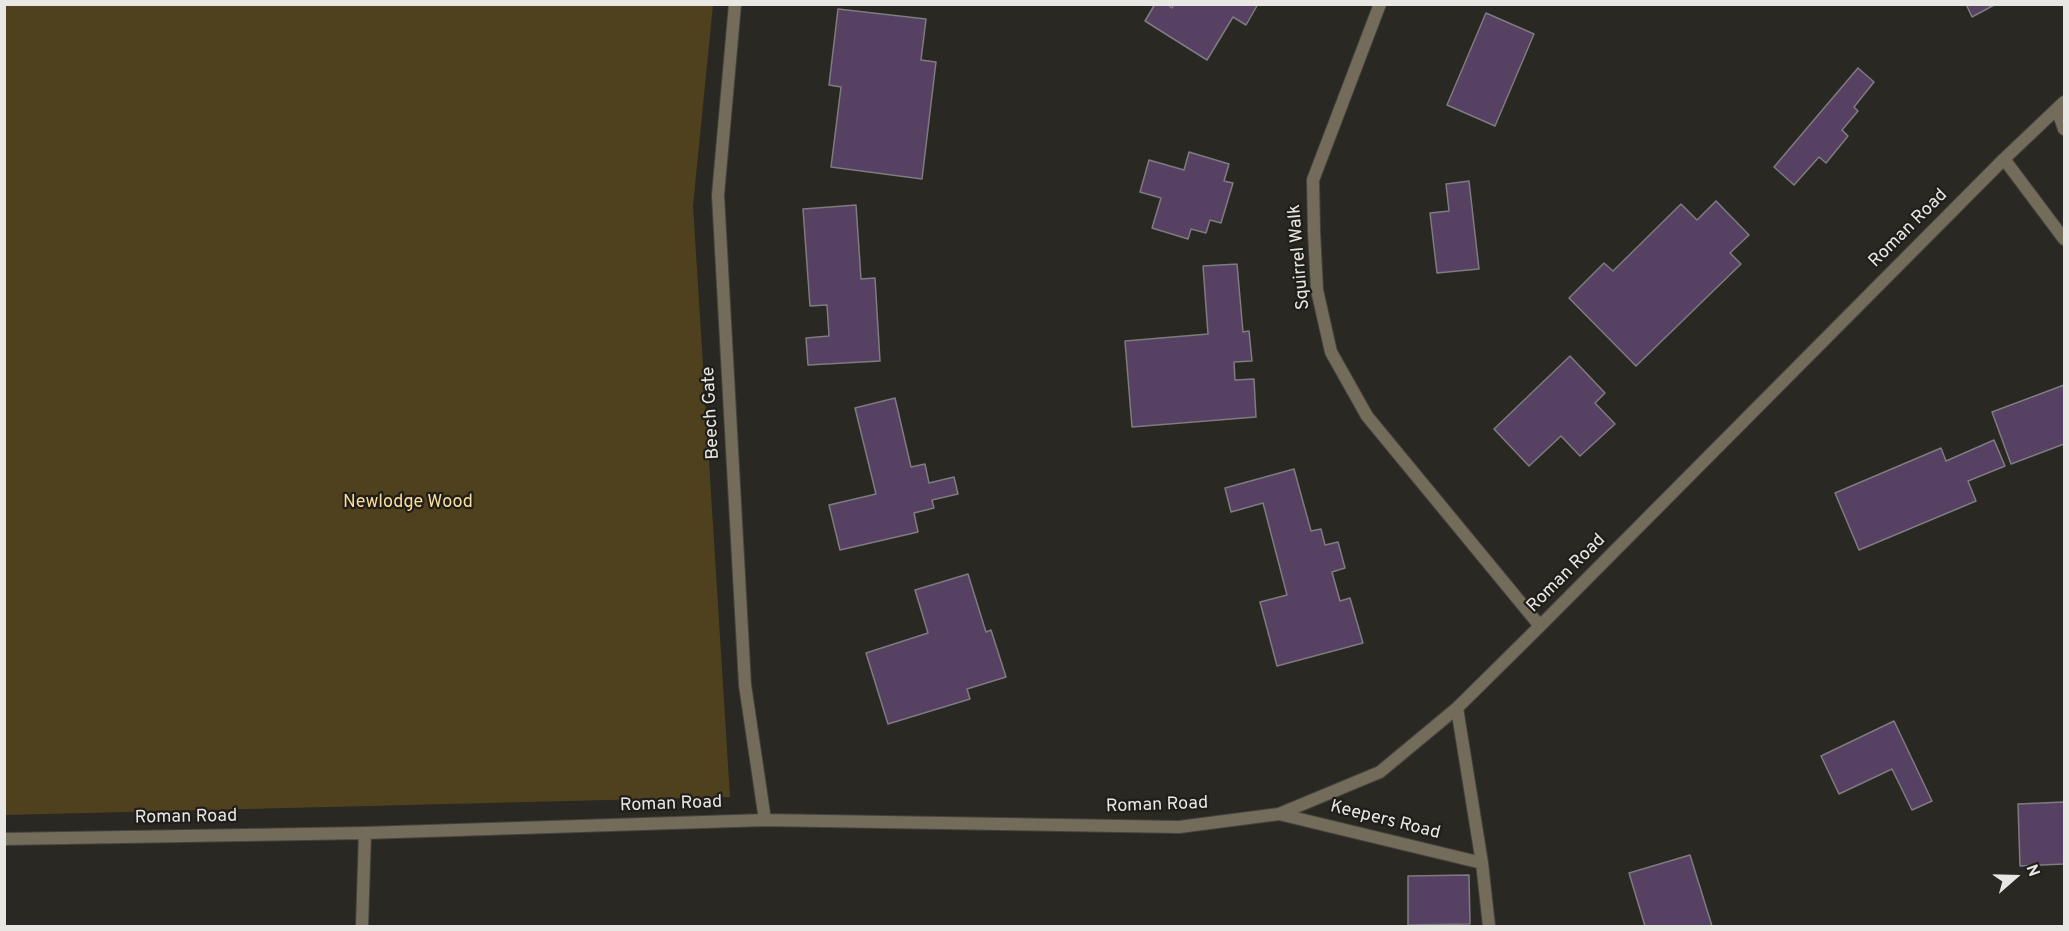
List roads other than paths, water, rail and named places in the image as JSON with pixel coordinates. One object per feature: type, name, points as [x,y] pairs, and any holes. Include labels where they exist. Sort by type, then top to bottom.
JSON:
[{"type":"street","name":"Beech Gate","points":[[735,4],[718,195],[745,685],[765,820]]},
{"type":"street","name":"Squirrel Walk","points":[[1380,4],[1313,180],[1317,290],[1331,352],[1367,416],[1540,626]]},
{"type":"street","name":"Roman Road","points":[[4,839],[364,833],[765,820],[1179,827],[1279,814],[1380,772],[1456,708],[2004,159],[2061,105]]},
{"type":"street","points":[[2061,105],[2064,129]]},
{"type":"street","points":[[2004,159],[2064,239]]},
{"type":"street","points":[[1456,708],[1482,863],[1489,927]]},
{"type":"street","name":"Keepers Road","points":[[1279,814],[1482,863]]},
{"type":"street","points":[[362,927],[364,833]]},
{"type":"park label","name":"Newlodge Wood","points":[[408,503]]}]
